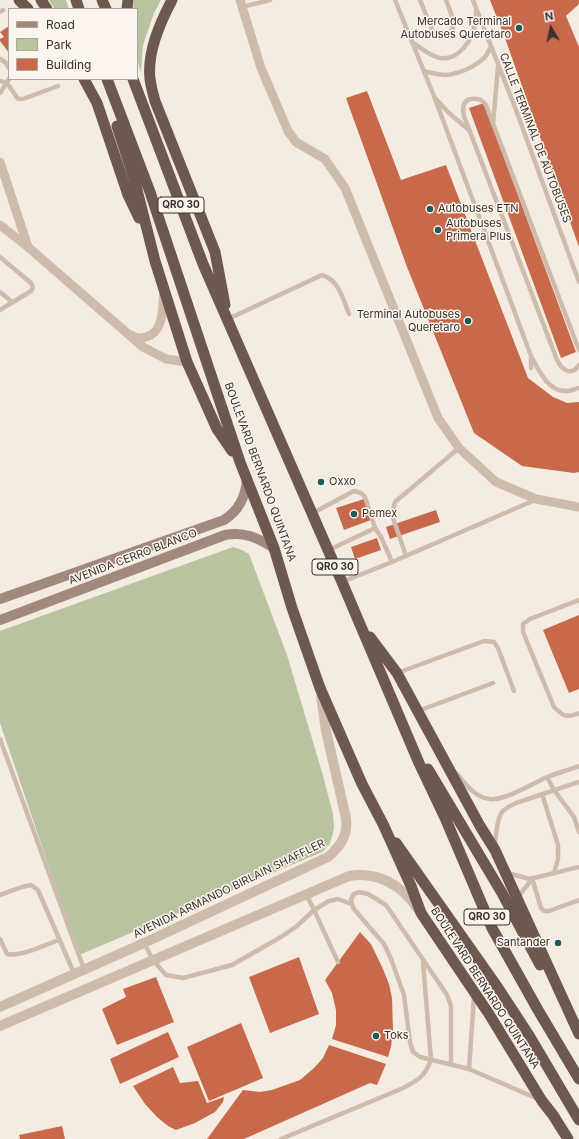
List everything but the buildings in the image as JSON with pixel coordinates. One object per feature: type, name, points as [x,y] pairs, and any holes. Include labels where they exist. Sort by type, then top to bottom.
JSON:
[{"type":"highway","points":[[19,0],[27,8]]},
{"type":"highway","points":[[172,0],[159,30],[151,58],[150,78],[158,108],[215,252],[228,319]]},
{"type":"highway","points":[[85,80],[97,103],[128,195],[147,232]]},
{"type":"highway","name":"QRO 30","points":[[134,80],[203,264],[342,582],[426,780],[446,820],[492,928],[579,1079]]},
{"type":"highway","points":[[108,82],[115,119],[134,178],[147,232],[187,362],[217,429],[240,462]]},
{"type":"highway","name":"BOULEVARD BERNARDO QUINTANA","points":[[108,82],[150,192],[240,462],[274,548],[292,608],[320,688],[362,784],[383,824],[421,913],[474,992],[542,1101],[568,1139]]},
{"type":"highway","points":[[358,621],[397,673],[480,826],[495,850],[579,1034]]},
{"type":"highway","name":"QRO 30","points":[[412,747],[435,780],[502,892],[579,1037]]},
{"type":"highway","name":"BOULEVARD BERNARDO QUINTANA","points":[[383,824],[530,1036],[579,1120]]},
{"type":"main road","name":"AVENIDA CERRO BLANCO","points":[[0,599],[224,520],[240,505],[246,490],[247,480]]},
{"type":"main road","name":"AVENIDA CERRO BLANCO","points":[[0,620],[225,535],[245,534],[253,536],[274,548]]},
{"type":"street","points":[[241,3],[261,68],[288,131],[296,142],[325,159],[345,188],[438,418],[459,448],[496,482],[536,500],[579,507]]},
{"type":"street","points":[[0,162],[28,246]]},
{"type":"street","points":[[0,225],[28,246],[144,347],[166,359],[187,362]]},
{"type":"street","points":[[127,332],[133,337],[140,338],[147,337],[154,333],[161,319],[164,287]]},
{"type":"street","name":"AVENIDA ARMANDO BIRLAIN SHAFFLER","points":[[0,1007],[144,943],[328,857],[342,842],[346,833],[346,818],[326,731],[320,688]]},
{"type":"street","points":[[0,1026],[349,876],[365,874],[387,880],[408,895],[421,913]]},
{"type":"lane","points":[[241,3],[270,0]]},
{"type":"lane","points":[[395,0],[434,96],[531,356],[550,388],[565,391],[579,388]]},
{"type":"lane","points":[[420,0],[433,32],[437,36],[450,33],[453,28],[453,20],[446,0]]},
{"type":"lane","name":"CALLE TERMINAL DE AUTOBUSES","points":[[473,0],[579,282]]},
{"type":"lane","points":[[412,42],[431,55],[440,58],[455,55],[466,46],[471,37],[475,24],[476,8]]},
{"type":"lane","points":[[424,71],[447,75],[456,73],[477,63],[484,57],[491,47]]},
{"type":"lane","points":[[0,59],[5,62],[8,66]]},
{"type":"lane","points":[[493,125],[498,66]]},
{"type":"lane","points":[[0,81],[8,81]]},
{"type":"lane","points":[[8,81],[18,99],[23,99],[58,86]]},
{"type":"lane","points":[[0,94],[8,81]]},
{"type":"lane","points":[[434,96],[453,117],[470,131]]},
{"type":"lane","points":[[579,350],[486,105],[481,100],[475,98],[468,100],[464,104],[463,109],[470,131],[557,360],[561,367],[566,371],[571,371],[578,368],[579,365]]},
{"type":"lane","points":[[0,257],[31,283],[33,287],[31,291],[0,310]]},
{"type":"lane","points":[[228,319],[322,275],[330,277],[337,284],[349,314]]},
{"type":"lane","points":[[0,292],[12,302]]},
{"type":"lane","points":[[531,356],[531,368]]},
{"type":"lane","points":[[406,556],[393,518],[395,502],[459,448]]},
{"type":"lane","points":[[311,513],[354,491],[361,493],[365,497],[375,528],[392,562]]},
{"type":"lane","points":[[342,582],[536,500]]},
{"type":"lane","points":[[328,551],[375,528]]},
{"type":"lane","points":[[579,600],[530,619],[523,624],[523,632],[554,707],[562,715],[570,716],[579,713]]},
{"type":"lane","points":[[397,673],[484,641],[494,642],[498,648],[514,691]]},
{"type":"lane","points":[[418,711],[493,683]]},
{"type":"lane","points":[[0,739],[84,969]]},
{"type":"lane","points":[[441,754],[472,791],[483,798],[492,800],[502,798],[579,766]]},
{"type":"lane","points":[[547,778],[574,817],[579,832]]},
{"type":"lane","points":[[495,850],[498,826],[502,812],[516,803],[579,782]]},
{"type":"lane","points":[[542,794],[558,845],[558,859],[554,873]]},
{"type":"lane","points":[[506,873],[531,878],[579,866]]},
{"type":"lane","points":[[517,898],[529,883],[531,878]]},
{"type":"lane","points":[[531,878],[541,908],[544,911],[549,912],[579,900]]},
{"type":"lane","points":[[0,895],[31,885],[38,890],[74,973]]},
{"type":"lane","points":[[451,1065],[450,1006],[447,995],[386,905],[368,894],[359,892],[354,894],[351,899],[351,904],[356,913],[384,944],[391,959],[404,995],[410,1042],[413,1052],[420,1057],[451,1065],[469,1069],[542,1101]]},
{"type":"lane","points":[[306,894],[338,962]]},
{"type":"lane","points":[[144,943],[152,960],[166,975],[183,978],[232,965],[281,937],[297,926],[314,910],[329,901],[338,899],[351,904]]},
{"type":"lane","points":[[0,939],[7,954],[13,955],[30,951],[59,940]]},
{"type":"lane","points":[[281,1139],[410,1085],[419,1080],[428,1069],[431,1060],[422,960]]},
{"type":"lane","points":[[469,1069],[474,992]]},
{"type":"green space","points":[[49,0],[66,0],[69,8],[54,8]]},
{"type":"green space","points":[[134,0],[161,0],[154,13],[143,45],[141,73],[138,62],[138,8],[133,8]]},
{"type":"green space","points":[[233,547],[249,554],[287,655],[333,814],[334,828],[329,845],[322,852],[79,955],[0,723],[0,631]]},
{"type":"place","name":"Mercado Terminal Autobuses Queretaro","points":[[519,28]]},
{"type":"place","name":"Autobuses ETN","points":[[430,209]]},
{"type":"place","name":"Autobuses Primera Plus","points":[[438,230]]},
{"type":"place","name":"Terminal Autobuses Queretaro","points":[[468,321]]},
{"type":"place","name":"Oxxo","points":[[321,482]]},
{"type":"place","name":"Pemex","points":[[354,514]]},
{"type":"place","name":"Santander","points":[[558,943]]},
{"type":"place","name":"Toks","points":[[376,1036]]}]
